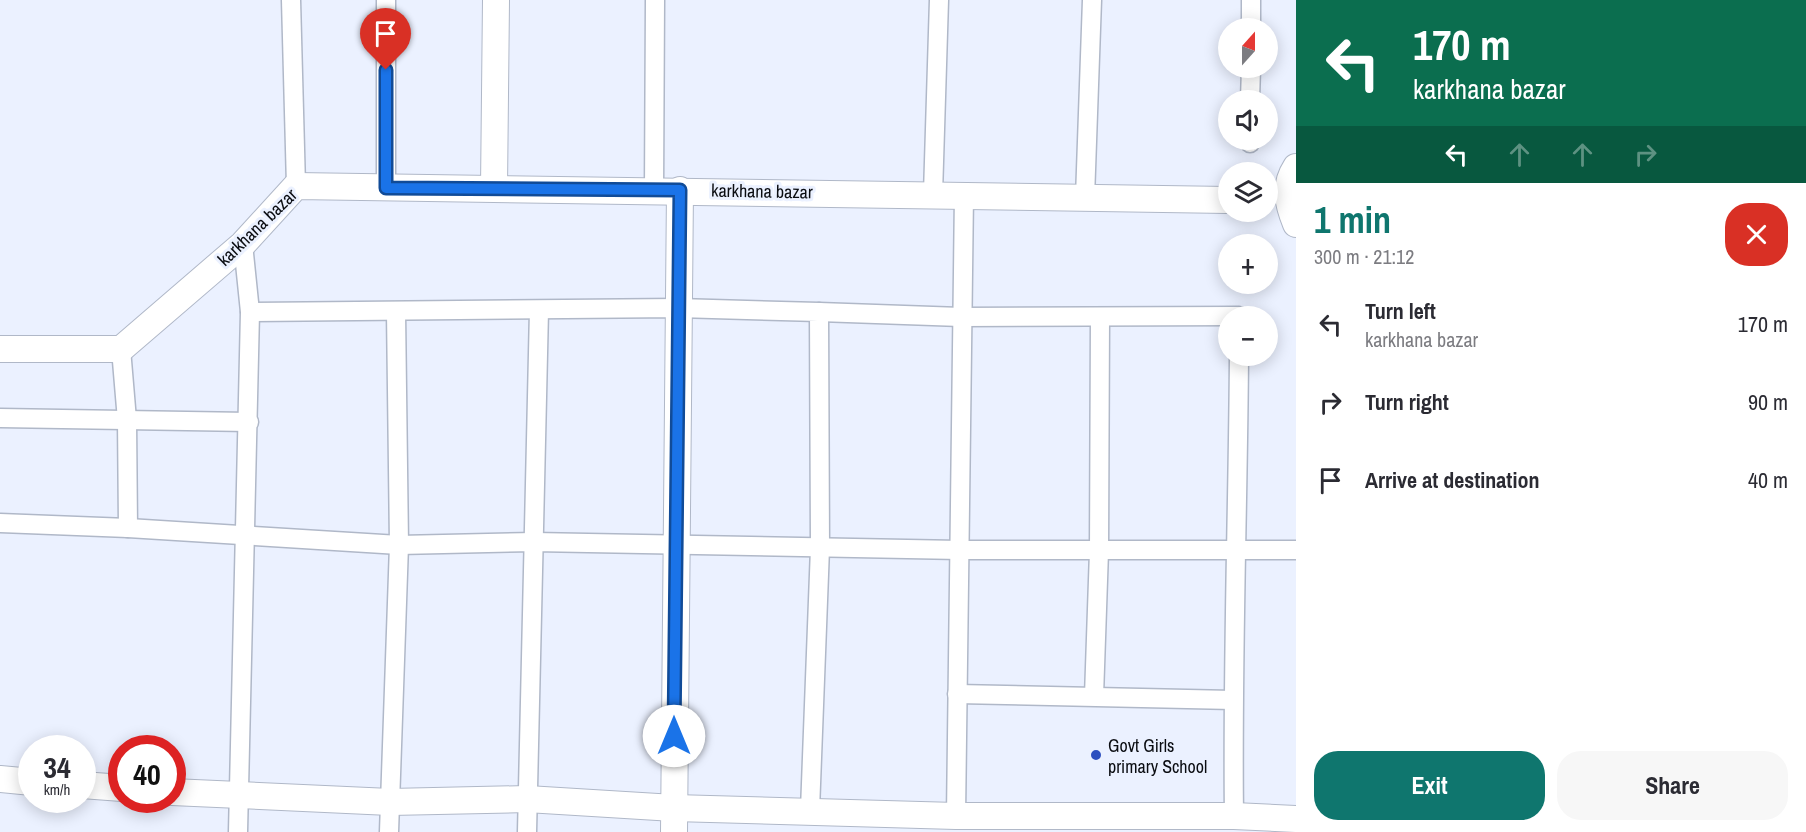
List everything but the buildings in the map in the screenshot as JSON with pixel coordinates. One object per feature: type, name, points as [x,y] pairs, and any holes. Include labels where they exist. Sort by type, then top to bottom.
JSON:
[{"type":"street","points":[[291,0],[296,186]]},
{"type":"street","points":[[386,0],[386,188]]},
{"type":"street","points":[[494,188],[496,0]]},
{"type":"street","points":[[654,190],[656,0]]},
{"type":"street","points":[[933,194],[939,0]]},
{"type":"street","points":[[1085,198],[1092,0]]},
{"type":"street","points":[[1251,0],[1251,18]]},
{"type":"street","points":[[1278,199],[1296,167]]},
{"type":"street","name":"karkhana bazar","points":[[121,349],[243,244],[296,186],[964,194],[1218,200]]},
{"type":"street","points":[[674,820],[680,190]]},
{"type":"street","points":[[956,816],[964,194]]},
{"type":"street","points":[[1278,202],[1296,224]]},
{"type":"street","points":[[238,832],[247,536],[250,312],[243,244]]},
{"type":"street","points":[[250,312],[678,308],[961,317],[1218,316]]},
{"type":"street","points":[[527,832],[539,310]]},
{"type":"street","points":[[389,832],[399,546],[396,312]]},
{"type":"street","points":[[810,810],[820,548],[819,312]]},
{"type":"street","points":[[1094,696],[1099,551],[1100,317]]},
{"type":"street","points":[[0,349],[121,349],[127,420],[128,528]]},
{"type":"street","points":[[1234,816],[1233,700],[1238,548],[1239,366]]},
{"type":"street","points":[[0,418],[249,422]]},
{"type":"street","points":[[0,523],[128,528],[399,546],[534,542],[960,550],[1099,551],[1238,548],[1296,550]]},
{"type":"street","points":[[957,694],[1233,700]]},
{"type":"street","points":[[0,779],[18,781]]},
{"type":"street","points":[[186,793],[390,802],[527,799],[674,820],[810,810],[956,816],[1234,816],[1296,819]]},
{"type":"place","name":"Govt Girls primary School","points":[[1096,755]]},
{"type":"route","points":[[386,70],[386,188],[680,190],[674,736]]}]
